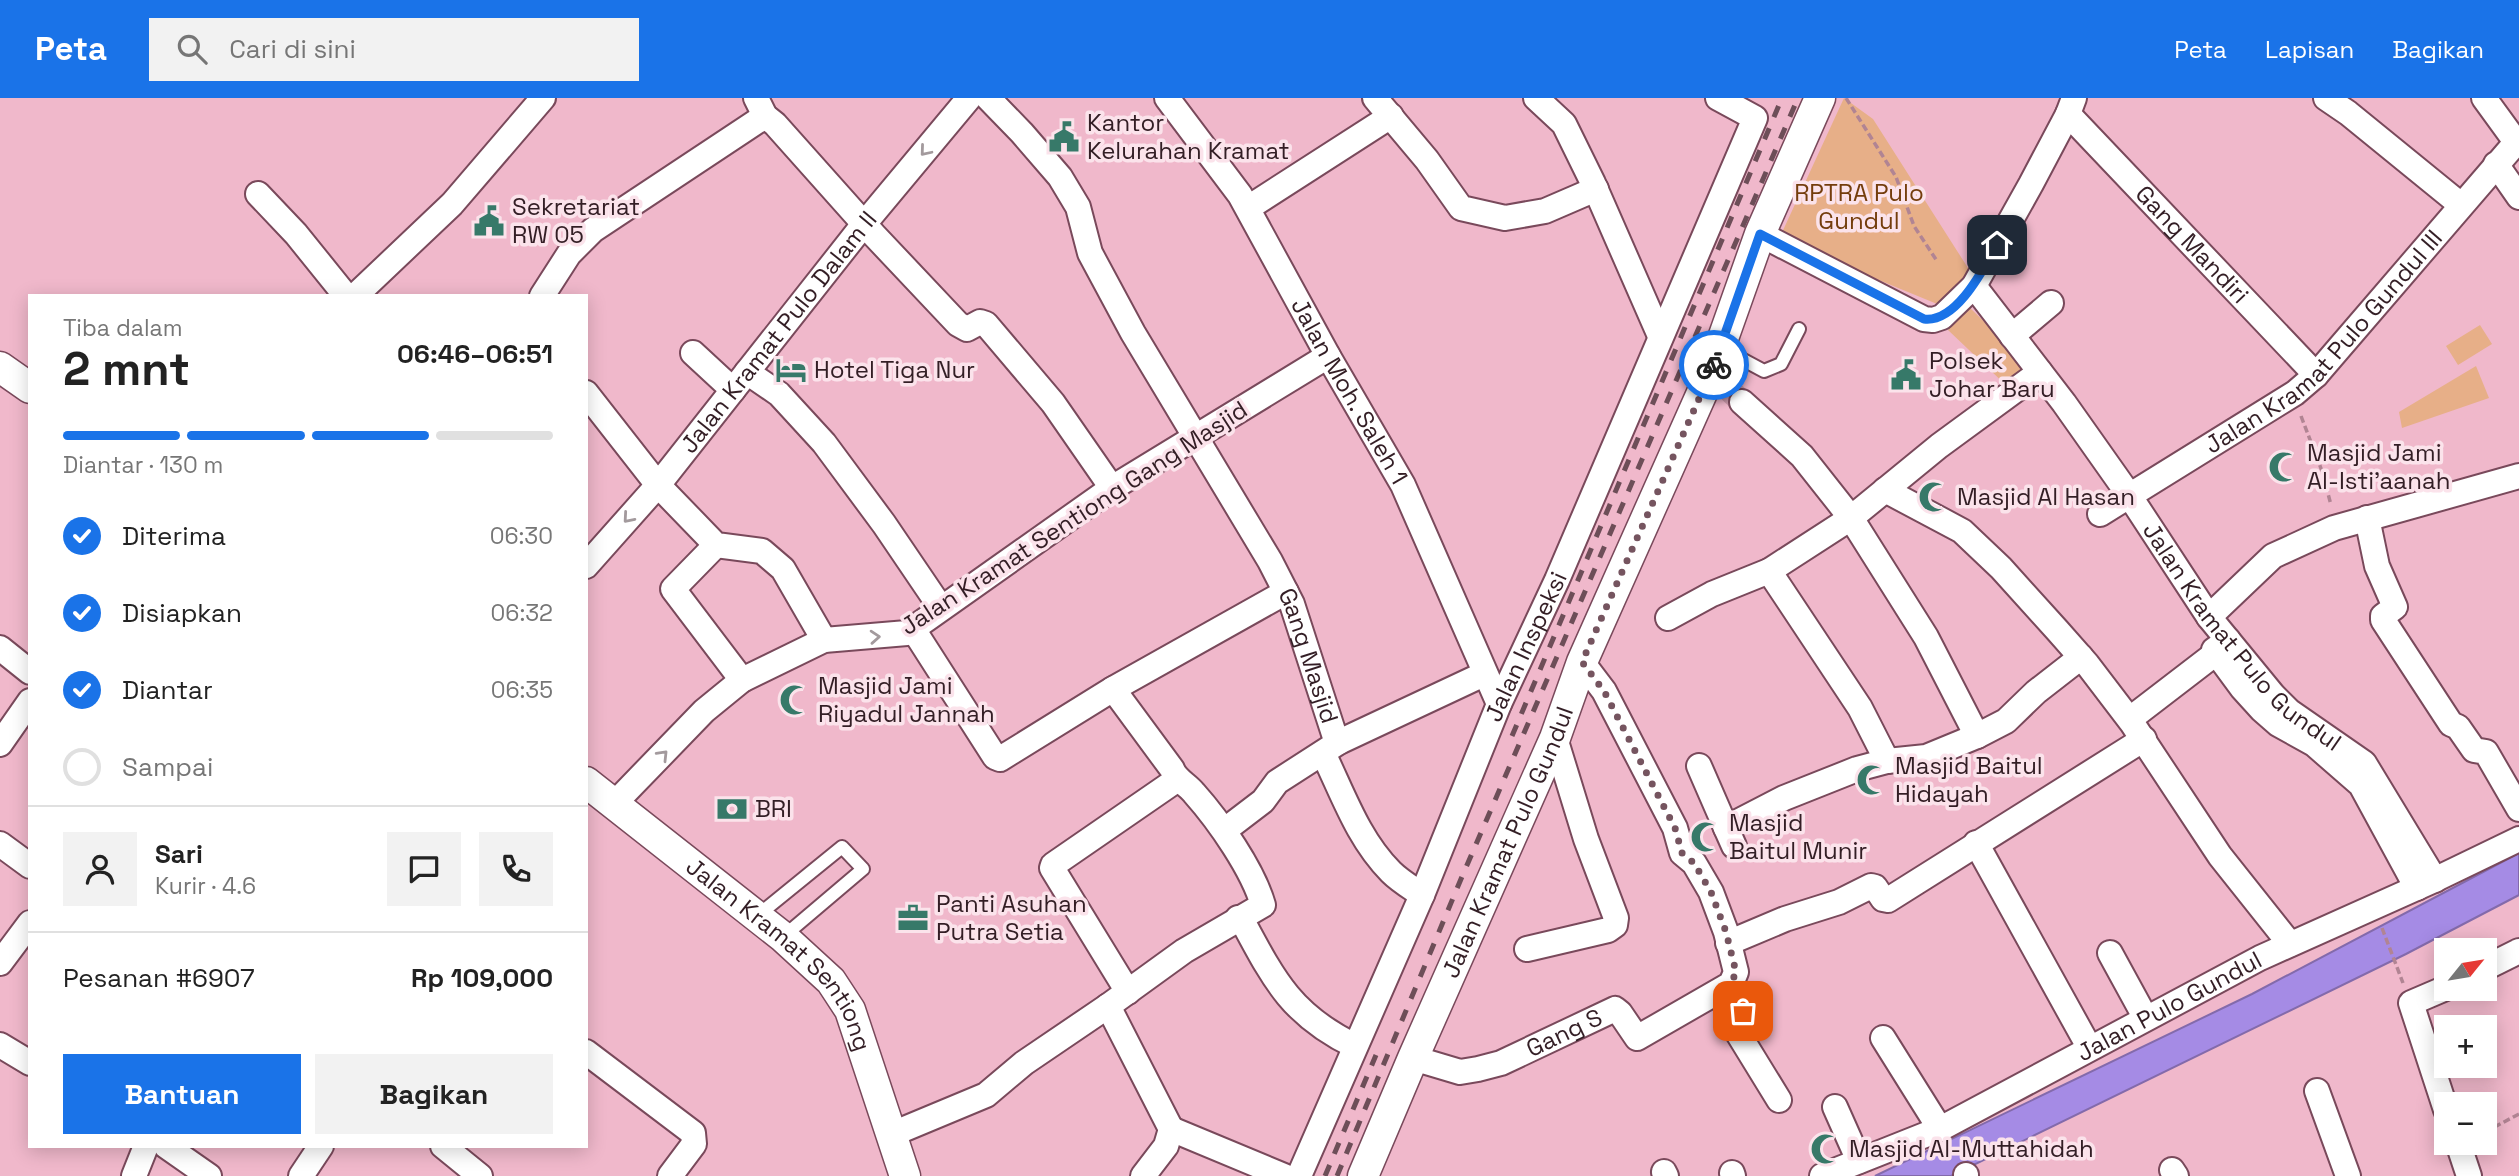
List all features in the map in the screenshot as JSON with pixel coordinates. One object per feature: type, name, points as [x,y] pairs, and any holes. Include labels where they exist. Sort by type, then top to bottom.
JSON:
[{"type":"street","points":[[357,294],[452,204],[543,98]]},
{"type":"street","name":"Jalan Kramat Pulo Dalam II","points":[[588,564],[658,485],[864,224],[969,98]]},
{"type":"street","name":"Gang Masjid","points":[[988,98],[1059,177],[1078,208],[1090,253],[1133,333],[1264,549],[1292,604],[1331,747],[1484,674]]},
{"type":"street","points":[[1536,98],[1564,124],[1597,189],[1660,336]]},
{"type":"street","name":"Jalan Inspeksi","points":[[1299,1176],[1422,895],[1499,705],[1557,580],[1755,118],[1718,98]]},
{"type":"street","name":"Jalan Kramat Pulo Gundul","points":[[1363,1176],[1555,738],[1582,662],[1726,388],[1721,348],[1760,234],[1820,98]]},
{"type":"street","points":[[2326,98],[2461,205]]},
{"type":"street","points":[[2484,98],[2518,141]]},
{"type":"street","name":"Jalan Moh. Saleh 1","points":[[1181,103],[1248,208],[1328,356],[1419,515],[1499,705]]},
{"type":"street","points":[[1760,234],[1924,319],[1942,317],[1974,286],[2071,106]]},
{"type":"street","name":"Gang Mandiri","points":[[2071,106],[2316,375]]},
{"type":"street","points":[[543,294],[569,254],[593,230],[761,107],[864,224],[962,328],[986,324],[1052,403],[1112,488]]},
{"type":"street","points":[[1248,208],[1383,107],[1427,160],[1461,208],[1505,218],[1545,211],[1597,189]]},
{"type":"street","name":"Jalan Kramat Pulo Gundul III","points":[[2118,502],[2292,394],[2316,375],[2518,141]]},
{"type":"street","points":[[2496,164],[2519,197]]},
{"type":"street","points":[[258,194],[296,234],[344,294]]},
{"type":"street","name":"Jalan Kramat Pulo Gundul","points":[[1974,286],[2012,336],[2034,376],[2105,478],[2118,502],[2209,617],[2223,646],[2325,744],[2361,785],[2426,884]]},
{"type":"street","points":[[2012,336],[2051,303]]},
{"type":"street","points":[[693,353],[740,381],[779,394],[824,443],[941,608]]},
{"type":"street","name":"Jalan Kramat Sentiong Gang Masjid","points":[[615,803],[704,711],[742,680],[824,640],[899,635],[913,629],[1112,488],[1328,356]]},
{"type":"street","points":[[0,367],[28,387]]},
{"type":"street","points":[[1668,618],[1733,585],[1769,571],[1852,518],[1939,446],[2034,376]]},
{"type":"street","points":[[1726,388],[1802,456],[1852,518],[1926,637],[1977,736]]},
{"type":"street","points":[[588,396],[658,485],[716,545],[761,551],[783,569],[824,640]]},
{"type":"street","points":[[2209,617],[2273,556],[2334,528],[2519,476]]},
{"type":"street","points":[[1885,490],[1962,531],[2001,568],[2081,657],[2137,729],[2220,856],[2290,944]]},
{"type":"street","points":[[2367,518],[2377,566],[2395,607],[2383,616],[2384,620],[2451,724],[2458,727],[2474,750],[2486,752],[2519,809]]},
{"type":"street","points":[[716,545],[673,589],[742,680]]},
{"type":"street","points":[[1769,571],[1860,708],[1887,761]]},
{"type":"street","points":[[913,629],[995,757],[1000,759],[1113,689],[1286,592]]},
{"type":"street","points":[[1728,943],[1785,919],[1839,902],[1871,886],[1875,887],[1883,899],[1888,900],[2067,789],[2137,729],[2223,646]]},
{"type":"street","points":[[0,648],[28,670]]},
{"type":"street","points":[[1699,766],[1730,837],[1819,783],[1887,761],[1926,757],[1977,736],[2006,721],[2043,685],[2081,657]]},
{"type":"street","points":[[1582,662],[1604,691],[1675,828],[1682,853],[1694,863],[1711,892],[1736,972],[1731,984],[1742,1004],[1743,1011],[1735,1030],[1779,1100]]},
{"type":"street","points":[[890,1135],[986,1095],[1024,1063],[1184,951],[1261,907],[1263,903],[1225,830],[1192,789],[1175,776],[1113,689]]},
{"type":"street","points":[[4,729],[28,703]]},
{"type":"street","points":[[1527,949],[1608,930],[1615,925],[1616,918],[1586,839],[1555,738]]},
{"type":"street","points":[[1225,830],[1270,794],[1277,782],[1331,747],[1354,821],[1368,844],[1392,873],[1422,895]]},
{"type":"street","points":[[1143,1176],[1166,1146],[1171,1129],[1118,999],[1080,916],[1052,868],[1172,783],[1175,776]]},
{"type":"street","name":"Jalan Kramat Sentiong","points":[[588,783],[783,937],[831,981],[850,1010],[905,1176]]},
{"type":"street","name":"Jalan Pulo Gundul","points":[[1822,1176],[1940,1129],[2145,1017],[2290,944],[2426,884],[2519,839]]},
{"type":"street","points":[[1976,843],[2089,1047]]},
{"type":"street","points":[[0,844],[28,865]]},
{"type":"street","points":[[1238,918],[1279,987],[1297,1008],[1355,1046]]},
{"type":"street","points":[[0,963],[28,926]]},
{"type":"street","points":[[2497,962],[2519,951]]},
{"type":"street","points":[[2110,953],[2145,1017]]},
{"type":"street","name":"Gang S","points":[[1413,1058],[1460,1072],[1478,1069],[1501,1063],[1615,1009],[1637,1038],[1731,984]]},
{"type":"street","points":[[2434,993],[2411,1003],[2440,1092]]},
{"type":"street","points":[[1884,1038],[1940,1129]]},
{"type":"street","points":[[0,1045],[28,1062]]},
{"type":"street","points":[[588,1054],[693,1133],[694,1144],[670,1176]]},
{"type":"street","points":[[2317,1090],[2348,1176]]},
{"type":"street","points":[[1835,1107],[1859,1161]]},
{"type":"street","points":[[1171,1129],[1284,1176]]},
{"type":"street","points":[[134,1176],[145,1148]]},
{"type":"street","points":[[169,1148],[209,1176]]},
{"type":"street","points":[[302,1176],[320,1148]]},
{"type":"street","points":[[445,1148],[480,1176]]},
{"type":"street","points":[[2462,1155],[2469,1176]]},
{"type":"lane","points":[[1721,348],[1764,371],[1781,364],[1799,329]]},
{"type":"lane","points":[[757,916],[842,847],[863,869],[783,937]]},
{"type":"path","points":[[1846,98],[1896,177],[1914,226],[1937,261]]},
{"type":"path","points":[[2292,394],[2329,492],[2334,528]]},
{"type":"path","points":[[2379,922],[2399,972]]},
{"type":"path","points":[[2497,1126],[2519,1114]]},
{"type":"green space","name":"RPTRA Pulo Gundul","points":[[1844,98],[1873,119],[1975,279],[1942,306],[1779,239]]},
{"type":"green space","points":[[1969,307],[2031,367],[2010,389],[1948,330]]},
{"type":"green space","points":[[2480,325],[2492,344],[2458,365],[2446,346]]},
{"type":"green space","points":[[2476,366],[2489,398],[2402,428],[2399,412]]},
{"type":"shaded area","points":[[2519,853],[2519,895],[2406,954],[1951,1176],[1875,1176],[2252,994]]},
{"type":"tunnel","points":[[1726,387],[1742,402]]},
{"type":"railway","points":[[1512,736],[1782,98]]},
{"type":"railway","points":[[1337,1176],[1461,879],[1798,98]]},
{"type":"railway","points":[[1325,1176],[1376,1055]]},
{"type":"way so far","points":[[1714,365],[1582,662],[1604,691],[1675,828],[1682,853],[1694,863],[1711,892],[1726,932],[1736,972],[1731,984],[1743,1011]]},
{"type":"place","name":"Kantor Kelurahan Kramat","points":[[1064,137]]},
{"type":"place","name":"Sekretariat RW 05","points":[[489,221]]},
{"type":"place","name":"Hotel Tiga Nur","points":[[791,370]]},
{"type":"place","name":"Polsek Johar Baru","points":[[1906,375]]},
{"type":"place","name":"Masjid Jami Al-Isti'aanah","points":[[2284,467]]},
{"type":"place","name":"Masjid Al Hasan","points":[[1934,497]]},
{"type":"place","name":"Masjid Jami Riyadul Jannah","points":[[795,700]]},
{"type":"place","name":"Masjid Baitul Hidayah","points":[[1872,780]]},
{"type":"place","name":"BRI","points":[[732,809]]},
{"type":"place","name":"Masjid Baitul Munir","points":[[1706,837]]},
{"type":"place","name":"Panti Asuhan Putra Setia","points":[[913,918]]},
{"type":"place","name":"Masjid Al-Muttahidah","points":[[1826,1149]]},
{"type":"route","points":[[1714,365],[1760,234],[1924,319],[1933,320],[1942,317],[1974,286],[1997,245]]}]
